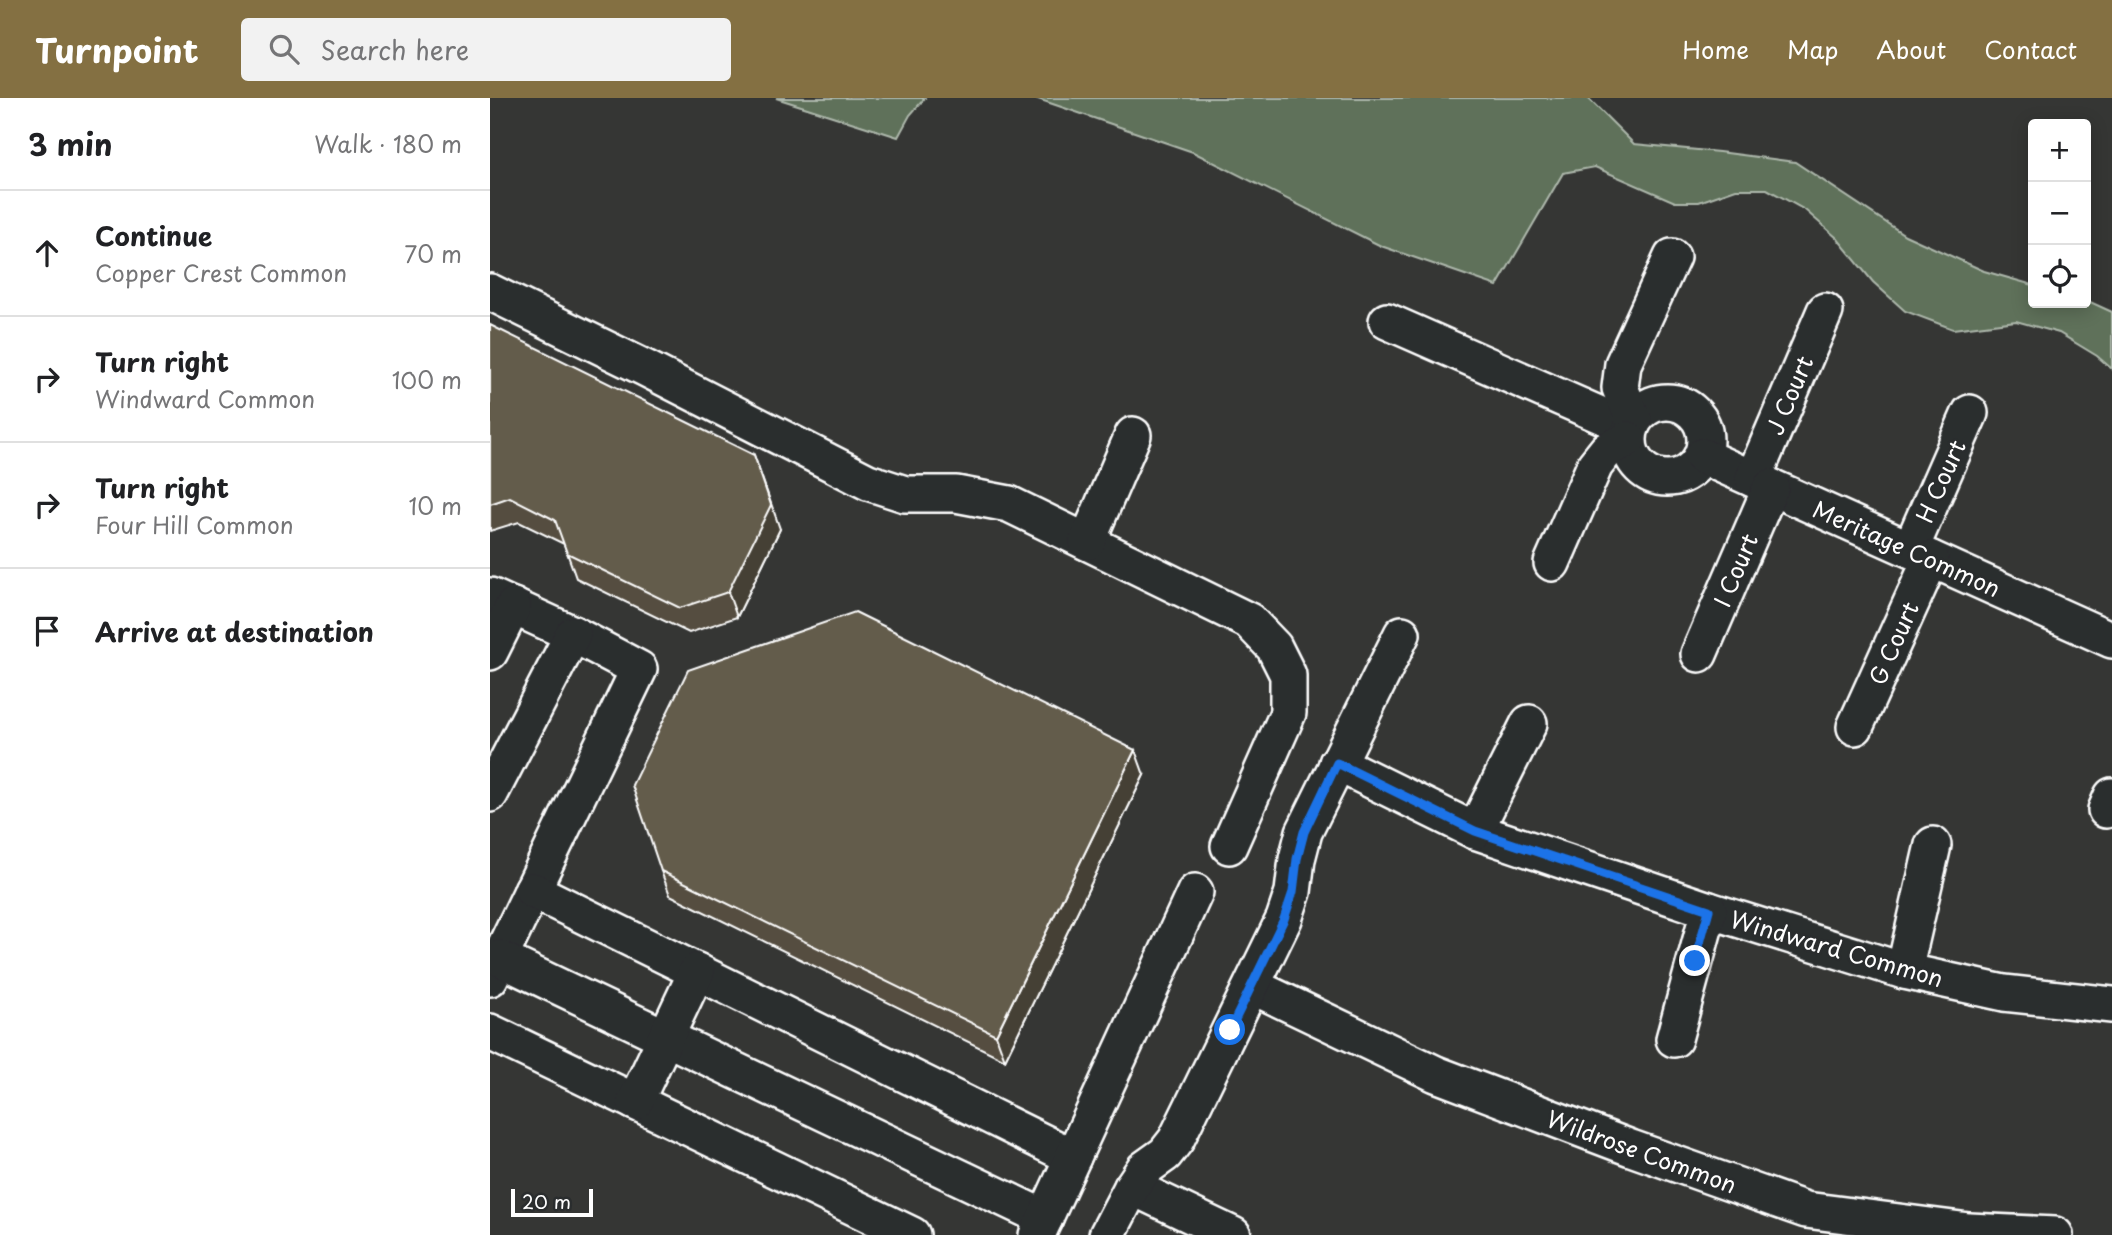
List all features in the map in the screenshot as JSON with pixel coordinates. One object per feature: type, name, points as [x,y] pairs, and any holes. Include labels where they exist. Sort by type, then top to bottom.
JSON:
[{"type":"street","points":[[1552,563],[1595,466],[1607,450],[1631,429],[1640,412],[1653,404],[1668,401],[1682,405],[1695,414],[1703,426],[1705,441],[1702,456],[1693,468],[1680,476],[1666,479],[1651,475],[1638,467],[1630,454],[1631,429],[1620,388],[1623,364],[1672,257]]},
{"type":"street","points":[[490,292],[646,368],[868,482],[905,494],[956,494],[1009,504],[1249,621],[1275,647],[1289,675],[1288,713],[1228,846]]},
{"type":"street","name":"J Court","points":[[1762,483],[1825,311]]},
{"type":"street","points":[[1387,321],[1631,429]]},
{"type":"street","name":"H Court","points":[[1921,553],[1970,414]]},
{"type":"street","points":[[1087,542],[1133,435]]},
{"type":"street","name":"Meritage Common","points":[[1702,456],[2112,640]]},
{"type":"street","name":"I Court","points":[[1699,654],[1762,483]]},
{"type":"street","name":"G Court","points":[[1855,727],[1921,553]]},
{"type":"street","points":[[490,652],[502,601],[639,669],[495,968],[665,1037],[1041,1226],[1195,892]]},
{"type":"street","points":[[490,794],[573,634]]},
{"type":"street","points":[[1107,1235],[1132,1186],[1144,1169],[1165,1154],[1176,1140],[1252,986],[1284,919],[1293,892],[1304,832],[1402,634]]},
{"type":"street","points":[[1475,831],[1529,723]]},
{"type":"street","name":"Windward Common","points":[[1337,763],[1475,831],[1709,910],[1904,971],[2004,993],[2112,1005]]},
{"type":"street","points":[[1904,971],[1933,845]]},
{"type":"street","points":[[532,890],[1073,1157]]},
{"type":"street","points":[[1674,1039],[1709,910]]},
{"type":"street","points":[[635,1102],[697,971]]},
{"type":"street","name":"Wildrose Common","points":[[1252,986],[1436,1074],[1631,1148],[1802,1222],[2055,1235]]},
{"type":"street","points":[[490,1032],[912,1235]]},
{"type":"street","points":[[1132,1186],[1233,1235]]},
{"type":"green space","points":[[776,98],[925,98],[910,115],[898,137]]},
{"type":"green space","points":[[1035,98],[1588,98],[1634,144],[1795,162],[1905,235],[1984,271],[2028,284],[2028,308],[2091,308],[2091,302],[2112,312],[2112,369],[2097,356],[2059,333],[2016,321],[1953,329],[1905,311],[1873,282],[1837,238],[1805,210],[1767,189],[1736,189],[1699,202],[1675,202],[1595,167],[1563,173],[1497,286],[1381,246],[1193,152]]},
{"type":"building","points":[[490,325],[754,455],[771,505],[728,592],[680,608],[567,553],[555,520],[510,497],[490,504]]},
{"type":"building","points":[[855,612],[1135,750],[996,1035],[661,871],[632,785],[688,670]]},
{"type":"route","points":[[1230,1030],[1284,919],[1293,892],[1304,832],[1337,763],[1475,831],[1709,910],[1695,961]]}]
